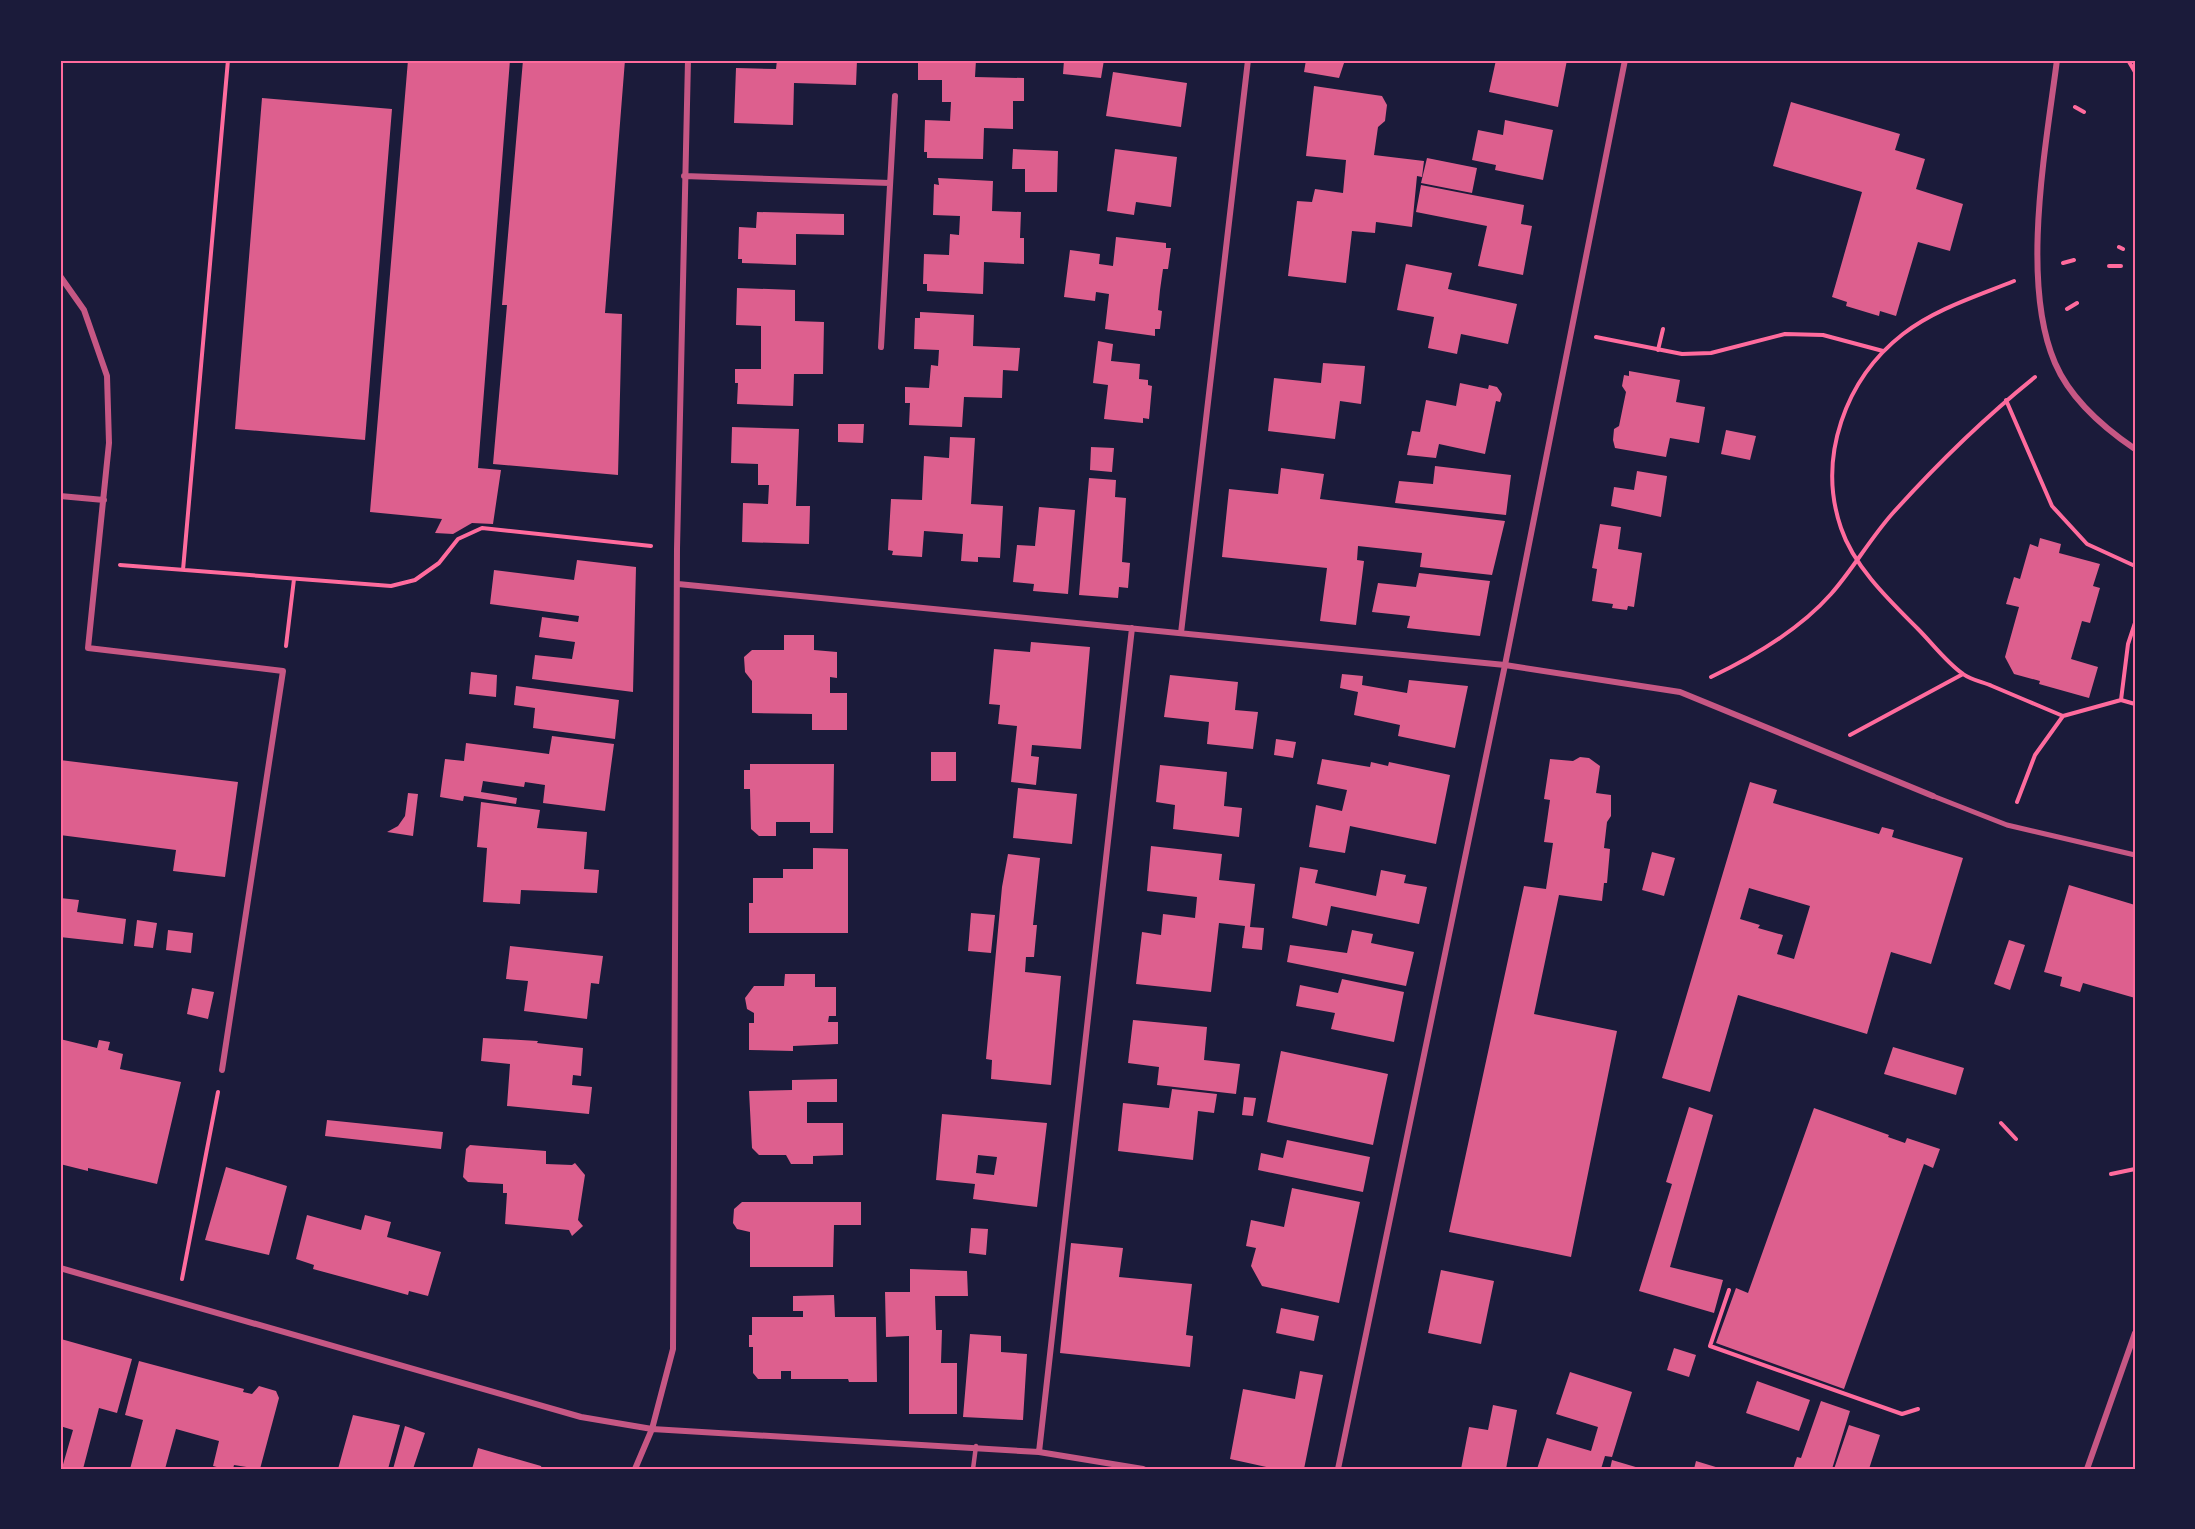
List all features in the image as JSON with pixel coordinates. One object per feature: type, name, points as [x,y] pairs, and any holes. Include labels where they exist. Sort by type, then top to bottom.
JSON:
[{"type":"street","points":[[635,1469],[652,1429],[673,1349],[677,549],[688,60]]},
{"type":"street","points":[[1181,633],[1248,60]]},
{"type":"street","points":[[1338,1469],[1505,664],[1625,60]]},
{"type":"street","points":[[2057,60],[2041,189],[2038,271],[2044,323],[2054,362],[2066,384],[2089,411],[2135,448]]},
{"type":"street","points":[[881,347],[895,96]]},
{"type":"street","points":[[684,176],[890,183]]},
{"type":"street","points":[[60,276],[84,310],[107,376],[109,443],[88,648],[283,671],[222,1070]]},
{"type":"street","points":[[60,496],[104,500]]},
{"type":"street","points":[[678,584],[1505,664],[1680,692],[2007,825],[2135,855]]},
{"type":"street","points":[[1039,1452],[1132,628]]},
{"type":"street","points":[[60,1268],[581,1417],[652,1429],[975,1446],[1039,1452],[1143,1469]]},
{"type":"street","points":[[2087,1469],[2135,1333]]},
{"type":"lane","points":[[973,1469],[975,1446]]},
{"type":"path","points":[[183,570],[228,60]]},
{"type":"path","points":[[2128,60],[2135,72]]},
{"type":"path","points":[[2109,266],[2121,266]]},
{"type":"path","points":[[2038,271],[1941,312],[1905,333],[1883,351],[1848,404],[1831,460],[1832,495],[1841,530],[1857,561],[1900,612],[1963,674],[2063,716],[2121,700],[2135,704]]},
{"type":"path","points":[[1658,350],[1663,329]]},
{"type":"path","points":[[1570,331],[1683,354],[1711,353],[1785,334],[1823,335],[1883,351]]},
{"type":"path","points":[[1680,692],[1751,657],[1806,618],[1830,595],[1892,515],[2006,400],[2054,362]]},
{"type":"path","points":[[2006,400],[2052,506],[2087,544],[2135,566]]},
{"type":"path","points":[[98,563],[391,586],[415,580],[439,563],[458,539],[482,528],[677,549]]},
{"type":"path","points":[[283,671],[294,579]]},
{"type":"path","points":[[2121,700],[2128,644],[2135,623]]},
{"type":"path","points":[[1822,749],[1963,674]]},
{"type":"path","points":[[2007,825],[2035,755],[2063,716]]},
{"type":"path","points":[[178,1300],[222,1070]]},
{"type":"path","points":[[2001,1123],[2016,1139]]},
{"type":"path","points":[[2111,1174],[2135,1169]]},
{"type":"path","points":[[1729,1290],[1710,1346],[1902,1414],[1918,1409]]},
{"type":"building","points":[[408,60],[510,60],[478,468],[501,470],[493,524],[472,523],[453,534],[435,533],[442,519],[370,512]]},
{"type":"building","points":[[523,60],[625,60],[605,313],[622,314],[618,475],[493,464],[507,305],[502,305]]},
{"type":"building","points":[[777,60],[857,60],[856,85],[794,83],[793,125],[734,123],[736,68],[776,69]]},
{"type":"building","points":[[918,60],[976,60],[975,77],[1024,78],[1024,101],[1013,101],[1013,129],[984,128],[983,159],[927,158],[927,152],[924,152],[925,120],[950,121],[951,102],[942,102],[942,80],[918,80]]},
{"type":"building","points":[[1064,60],[1104,60],[1101,78],[1063,74]]},
{"type":"building","points":[[1306,60],[1345,60],[1339,78],[1304,72]]},
{"type":"building","points":[[1496,60],[1567,60],[1558,107],[1489,92]]},
{"type":"building","points":[[1113,72],[1187,83],[1181,127],[1106,116]]},
{"type":"building","points":[[1314,86],[1382,96],[1387,105],[1385,121],[1378,127],[1374,155],[1424,161],[1422,177],[1417,176],[1412,227],[1376,222],[1375,233],[1352,231],[1346,283],[1288,276],[1297,201],[1312,202],[1315,189],[1343,193],[1346,160],[1306,156]]},
{"type":"building","points":[[262,98],[392,109],[365,440],[235,429]]},
{"type":"building","points":[[1791,102],[1900,134],[1895,150],[1925,159],[1916,189],[1963,204],[1950,251],[1918,242],[1896,316],[1880,311],[1879,316],[1846,306],[1847,302],[1832,297],[1862,192],[1773,166]]},
{"type":"building","points":[[1505,120],[1553,130],[1543,180],[1495,170],[1496,165],[1472,160],[1478,130],[1503,135]]},
{"type":"building","points":[[1013,149],[1058,151],[1057,192],[1025,192],[1025,169],[1012,169]]},
{"type":"building","points":[[1115,149],[1177,157],[1171,207],[1136,202],[1134,215],[1107,211]]},
{"type":"building","points":[[1427,158],[1477,168],[1472,193],[1421,183]]},
{"type":"building","points":[[938,178],[993,181],[992,211],[1021,212],[1020,238],[1024,238],[1024,264],[984,262],[983,294],[927,291],[927,284],[923,284],[924,254],[949,255],[950,234],[959,235],[960,216],[933,215],[934,184],[939,185]]},
{"type":"building","points":[[1421,185],[1524,205],[1521,224],[1532,226],[1523,275],[1478,266],[1487,226],[1416,212]]},
{"type":"building","points":[[757,212],[844,214],[844,235],[796,234],[796,265],[742,263],[742,259],[738,259],[739,227],[756,228]]},
{"type":"building","points":[[1116,237],[1166,243],[1166,248],[1171,248],[1168,269],[1163,269],[1158,310],[1162,311],[1160,329],[1155,329],[1155,336],[1105,329],[1109,294],[1096,292],[1095,301],[1064,297],[1070,250],[1100,254],[1099,264],[1113,266]]},
{"type":"building","points":[[1406,264],[1452,273],[1448,289],[1517,304],[1508,344],[1461,334],[1457,354],[1428,348],[1434,317],[1397,310]]},
{"type":"building","points":[[737,288],[795,290],[795,321],[824,322],[823,374],[794,374],[793,406],[737,404],[738,383],[735,383],[735,369],[761,369],[761,326],[736,325]]},
{"type":"building","points":[[920,312],[974,315],[973,346],[1020,348],[1018,371],[1003,370],[1002,398],[964,397],[962,427],[909,425],[910,403],[905,403],[905,387],[929,388],[931,365],[938,366],[939,350],[914,349],[915,318],[920,318]]},
{"type":"building","points":[[1098,341],[1113,344],[1111,361],[1140,364],[1139,379],[1148,380],[1148,385],[1152,386],[1149,419],[1143,418],[1143,423],[1104,419],[1108,385],[1093,383]]},
{"type":"building","points":[[1323,363],[1365,366],[1361,404],[1340,401],[1335,439],[1268,431],[1274,378],[1321,383]]},
{"type":"building","points":[[1629,371],[1680,380],[1676,402],[1705,407],[1699,443],[1670,438],[1666,457],[1615,448],[1614,429],[1619,426],[1626,392],[1622,386],[1624,375],[1629,376]]},
{"type":"building","points":[[1460,383],[1488,389],[1489,385],[1497,387],[1502,394],[1500,402],[1496,401],[1485,454],[1439,444],[1436,458],[1407,455],[1412,431],[1420,432],[1426,400],[1456,406]]},
{"type":"building","points":[[838,424],[864,424],[863,443],[838,442]]},
{"type":"building","points":[[732,427],[799,429],[796,506],[810,506],[809,544],[742,542],[743,503],[768,504],[769,485],[758,485],[758,464],[731,463]]},
{"type":"building","points":[[1726,430],[1756,436],[1750,460],[1721,454]]},
{"type":"building","points":[[950,437],[975,438],[971,504],[1003,506],[1000,558],[978,557],[978,562],[961,561],[963,534],[924,531],[922,557],[892,555],[893,551],[888,550],[891,499],[922,500],[924,456],[949,458]]},
{"type":"building","points":[[1091,447],[1114,448],[1112,472],[1090,470]]},
{"type":"building","points":[[1435,466],[1511,475],[1506,515],[1395,503],[1399,481],[1433,484]]},
{"type":"building","points":[[1281,468],[1324,474],[1320,499],[1505,521],[1492,575],[1420,567],[1422,553],[1358,546],[1357,560],[1364,561],[1356,625],[1320,621],[1327,568],[1222,557],[1229,489],[1278,494]]},
{"type":"building","points":[[1637,471],[1667,476],[1661,517],[1611,506],[1614,487],[1634,490]]},
{"type":"building","points":[[1089,478],[1116,480],[1115,497],[1126,498],[1122,562],[1130,563],[1128,588],[1119,587],[1118,598],[1079,595]]},
{"type":"building","points":[[1039,507],[1075,510],[1068,594],[1033,591],[1034,584],[1013,582],[1017,545],[1035,546]]},
{"type":"building","points":[[1600,524],[1621,527],[1618,549],[1642,553],[1634,607],[1628,606],[1627,610],[1612,608],[1613,604],[1592,601],[1597,569],[1592,568]]},
{"type":"building","points":[[2040,538],[2061,544],[2059,553],[2100,564],[2093,586],[2100,588],[2090,623],[2082,621],[2071,659],[2098,667],[2089,698],[2039,684],[2040,681],[2014,674],[2005,657],[2019,607],[2006,604],[2014,577],[2020,579],[2030,544],[2038,547]]},
{"type":"building","points":[[577,560],[636,567],[633,692],[532,679],[535,655],[572,659],[575,642],[539,637],[542,617],[578,622],[579,616],[490,604],[494,570],[574,580]]},
{"type":"building","points":[[1419,573],[1490,581],[1480,636],[1407,628],[1410,616],[1372,612],[1378,583],[1416,587]]},
{"type":"building","points":[[784,635],[814,635],[814,650],[837,652],[837,678],[830,677],[830,693],[847,693],[847,730],[812,730],[812,714],[752,713],[752,681],[745,672],[744,657],[752,650],[784,650]]},
{"type":"building","points":[[1031,642],[1090,647],[1081,749],[1032,745],[1031,756],[1039,757],[1036,785],[1011,782],[1017,726],[998,724],[1000,705],[989,704],[994,649],[1030,652]]},
{"type":"building","points":[[471,672],[497,675],[496,697],[469,694]]},
{"type":"building","points":[[1342,674],[1363,676],[1362,685],[1407,693],[1409,680],[1468,686],[1455,748],[1398,736],[1400,725],[1354,715],[1358,692],[1340,688]]},
{"type":"building","points":[[1170,675],[1238,682],[1235,710],[1258,712],[1253,749],[1207,744],[1209,722],[1164,717]]},
{"type":"building","points":[[516,686],[619,700],[615,739],[533,728],[535,708],[514,705]]},
{"type":"building","points":[[552,736],[614,744],[605,811],[543,803],[545,785],[525,782],[524,787],[483,781],[481,792],[517,798],[516,804],[464,796],[463,801],[440,797],[445,759],[464,761],[466,743],[549,754]]},
{"type":"building","points":[[1276,739],[1296,742],[1293,758],[1274,755]]},
{"type":"building","points":[[931,752],[956,752],[956,781],[931,781]]},
{"type":"building","points":[[1580,757],[1589,758],[1600,766],[1596,793],[1611,795],[1611,816],[1607,822],[1604,848],[1610,849],[1607,883],[1604,883],[1602,901],[1559,895],[1534,1014],[1617,1031],[1571,1257],[1449,1232],[1524,886],[1546,889],[1553,843],[1544,842],[1550,800],[1544,799],[1550,759],[1573,761]]},
{"type":"building","points":[[1322,759],[1370,767],[1371,762],[1388,766],[1389,762],[1450,775],[1436,844],[1350,826],[1345,853],[1309,847],[1316,805],[1342,811],[1347,790],[1317,784]]},
{"type":"building","points":[[60,760],[238,782],[225,877],[173,871],[176,850],[60,835]]},
{"type":"building","points":[[750,764],[834,764],[833,833],[810,833],[810,822],[776,822],[776,836],[759,836],[751,829],[750,789],[744,789],[744,770],[750,770]]},
{"type":"building","points":[[1160,765],[1227,772],[1224,806],[1242,808],[1239,837],[1173,829],[1175,805],[1156,802]]},
{"type":"building","points":[[1750,782],[1777,790],[1773,803],[1879,834],[1882,827],[1894,830],[1892,837],[1963,858],[1931,964],[1891,952],[1867,1034],[1738,995],[1710,1092],[1662,1078]],"holes":[[[1749,888],[1810,906],[1794,959],[1777,954],[1783,935],[1758,928],[1760,925],[1740,919]]]},
{"type":"building","points":[[1018,788],[1077,794],[1072,844],[1013,838]]},
{"type":"building","points":[[408,793],[418,794],[413,836],[387,832],[398,826],[405,816]]},
{"type":"building","points":[[481,802],[540,810],[537,828],[587,832],[584,869],[599,870],[597,893],[521,890],[520,904],[483,902],[487,848],[477,847]]},
{"type":"building","points":[[1151,846],[1222,854],[1219,880],[1255,884],[1250,927],[1264,928],[1262,950],[1242,948],[1245,926],[1219,923],[1211,992],[1136,984],[1142,932],[1161,935],[1163,914],[1195,918],[1197,897],[1147,891]]},
{"type":"building","points":[[813,848],[848,849],[848,933],[749,933],[749,903],[753,903],[753,878],[783,878],[783,869],[813,869]]},
{"type":"building","points":[[1652,852],[1675,858],[1664,896],[1642,890]]},
{"type":"building","points":[[1008,854],[1040,858],[1033,925],[1037,925],[1034,957],[1026,957],[1025,972],[1061,976],[1051,1085],[991,1079],[992,1060],[986,1059],[1002,887]]},
{"type":"building","points":[[1300,867],[1318,870],[1315,883],[1376,896],[1381,870],[1406,875],[1404,883],[1427,887],[1419,924],[1331,906],[1327,926],[1292,918]]},
{"type":"building","points":[[2069,885],[2135,905],[2135,998],[2083,983],[2080,992],[2060,986],[2062,977],[2044,972]]},
{"type":"building","points":[[60,898],[79,900],[77,912],[126,919],[123,944],[60,937]]},
{"type":"building","points":[[971,913],[995,915],[991,953],[968,951]]},
{"type":"building","points":[[137,920],[157,923],[153,948],[134,946]]},
{"type":"building","points":[[168,930],[193,933],[191,953],[166,950]]},
{"type":"building","points":[[1352,930],[1373,934],[1371,943],[1414,952],[1406,986],[1287,962],[1290,945],[1347,953]]},
{"type":"building","points":[[2009,940],[2025,945],[2010,990],[1994,984]]},
{"type":"building","points":[[510,946],[603,956],[599,984],[591,983],[587,1019],[524,1011],[528,981],[506,979]]},
{"type":"building","points":[[785,974],[815,974],[815,987],[836,987],[836,1016],[829,1016],[828,1022],[838,1022],[838,1044],[793,1046],[793,1051],[749,1050],[749,1023],[754,1023],[754,1013],[747,1009],[745,998],[754,986],[784,986]]},
{"type":"building","points":[[1342,979],[1404,992],[1394,1042],[1331,1029],[1335,1013],[1296,1006],[1300,985],[1338,993]]},
{"type":"building","points":[[192,988],[214,992],[208,1019],[187,1014]]},
{"type":"building","points":[[1133,1020],[1207,1027],[1204,1060],[1240,1064],[1236,1094],[1157,1085],[1159,1067],[1128,1063]]},
{"type":"building","points":[[483,1038],[538,1041],[537,1043],[583,1048],[581,1076],[573,1075],[572,1085],[592,1087],[589,1114],[507,1106],[510,1064],[481,1061]]},
{"type":"building","points":[[60,1039],[97,1048],[99,1040],[110,1042],[108,1050],[123,1054],[120,1069],[181,1082],[157,1184],[60,1164]]},
{"type":"building","points":[[1893,1047],[1964,1068],[1956,1095],[1884,1074]]},
{"type":"building","points":[[1281,1051],[1388,1074],[1373,1145],[1267,1122]]},
{"type":"building","points":[[837,1079],[837,1102],[807,1102],[807,1123],[843,1123],[843,1155],[813,1156],[813,1164],[791,1164],[786,1155],[759,1155],[752,1148],[749,1091],[792,1090],[792,1080]]},
{"type":"building","points":[[1172,1089],[1217,1094],[1214,1113],[1198,1111],[1193,1160],[1118,1151],[1123,1103],[1169,1108]]},
{"type":"building","points":[[1244,1097],[1256,1098],[1253,1116],[1242,1115]]},
{"type":"building","points":[[1689,1107],[1713,1115],[1670,1267],[1723,1280],[1714,1313],[1639,1291],[1672,1184],[1666,1182]]},
{"type":"building","points":[[1814,1108],[1905,1143],[1907,1138],[1940,1149],[1933,1168],[1924,1164],[1844,1389],[1716,1343],[1736,1288],[1748,1293]]},
{"type":"building","points":[[942,1114],[1047,1123],[1037,1207],[973,1199],[975,1184],[936,1180]],"holes":[[[978,1155],[997,1157],[994,1175],[976,1173]]]},
{"type":"building","points":[[327,1120],[443,1132],[441,1149],[325,1136]]},
{"type":"building","points":[[1287,1140],[1370,1157],[1363,1192],[1258,1170],[1261,1153],[1283,1158]]},
{"type":"building","points":[[470,1145],[546,1151],[546,1164],[572,1165],[575,1163],[585,1175],[578,1220],[583,1226],[572,1236],[569,1230],[505,1224],[507,1193],[503,1193],[503,1184],[468,1182],[463,1177],[466,1149]]},
{"type":"building","points":[[226,1167],[287,1186],[269,1255],[205,1240]]},
{"type":"building","points":[[1292,1188],[1360,1202],[1339,1303],[1262,1286],[1251,1266],[1256,1248],[1246,1246],[1251,1220],[1284,1227]]},
{"type":"building","points":[[742,1202],[861,1202],[861,1225],[834,1225],[833,1267],[750,1267],[750,1232],[737,1229],[733,1223],[734,1209]]},
{"type":"building","points":[[307,1215],[361,1230],[365,1215],[391,1222],[387,1237],[441,1252],[428,1296],[409,1291],[408,1295],[313,1269],[314,1265],[296,1259]]},
{"type":"building","points":[[971,1228],[988,1229],[986,1255],[969,1253]]},
{"type":"building","points":[[1071,1243],[1123,1248],[1119,1277],[1192,1284],[1186,1335],[1193,1336],[1190,1367],[1060,1353]]},
{"type":"building","points":[[910,1269],[967,1271],[968,1296],[935,1296],[936,1330],[942,1330],[941,1363],[957,1363],[957,1414],[909,1414],[909,1336],[886,1337],[885,1292],[910,1292]]},
{"type":"building","points":[[1441,1270],[1494,1281],[1481,1344],[1428,1333]]},
{"type":"building","points":[[834,1295],[835,1317],[876,1317],[877,1382],[849,1382],[848,1379],[791,1379],[791,1371],[781,1371],[781,1379],[758,1379],[753,1373],[753,1347],[749,1347],[752,1317],[803,1317],[803,1311],[793,1311],[793,1296]]},
{"type":"building","points":[[1281,1308],[1319,1316],[1314,1341],[1276,1333]]},
{"type":"building","points":[[970,1334],[1001,1336],[1001,1352],[1027,1354],[1023,1420],[963,1417]]},
{"type":"building","points":[[61,1339],[132,1359],[117,1413],[99,1408],[83,1469],[62,1468],[73,1430],[60,1426]]},
{"type":"building","points":[[1674,1348],[1696,1355],[1689,1377],[1667,1370]]},
{"type":"building","points":[[139,1361],[244,1389],[243,1392],[252,1394],[259,1386],[276,1391],[279,1398],[260,1469],[234,1465],[233,1469],[213,1466],[219,1441],[176,1429],[165,1469],[130,1469],[143,1420],[125,1415]]},
{"type":"building","points":[[1300,1371],[1323,1375],[1304,1469],[1275,1469],[1230,1459],[1243,1389],[1295,1399]]},
{"type":"building","points":[[1570,1372],[1632,1392],[1612,1457],[1605,1456],[1601,1469],[1537,1469],[1547,1438],[1591,1451],[1598,1427],[1556,1414]]},
{"type":"building","points":[[1757,1381],[1810,1400],[1799,1431],[1746,1413]]},
{"type":"building","points":[[1821,1401],[1850,1411],[1832,1469],[1793,1469],[1797,1457],[1801,1458]]},
{"type":"building","points":[[1493,1405],[1517,1410],[1506,1469],[1461,1469],[1469,1427],[1488,1430]]},
{"type":"building","points":[[353,1415],[400,1425],[388,1469],[338,1469]]},
{"type":"building","points":[[1849,1425],[1880,1435],[1869,1469],[1834,1469]]},
{"type":"building","points":[[405,1426],[425,1433],[413,1469],[393,1469]]},
{"type":"building","points":[[478,1448],[541,1466],[542,1469],[472,1469]]},
{"type":"building","points":[[1612,1460],[1639,1468],[1639,1469],[1610,1469]]},
{"type":"building","points":[[1696,1461],[1719,1468],[1719,1469],[1694,1469]]}]
